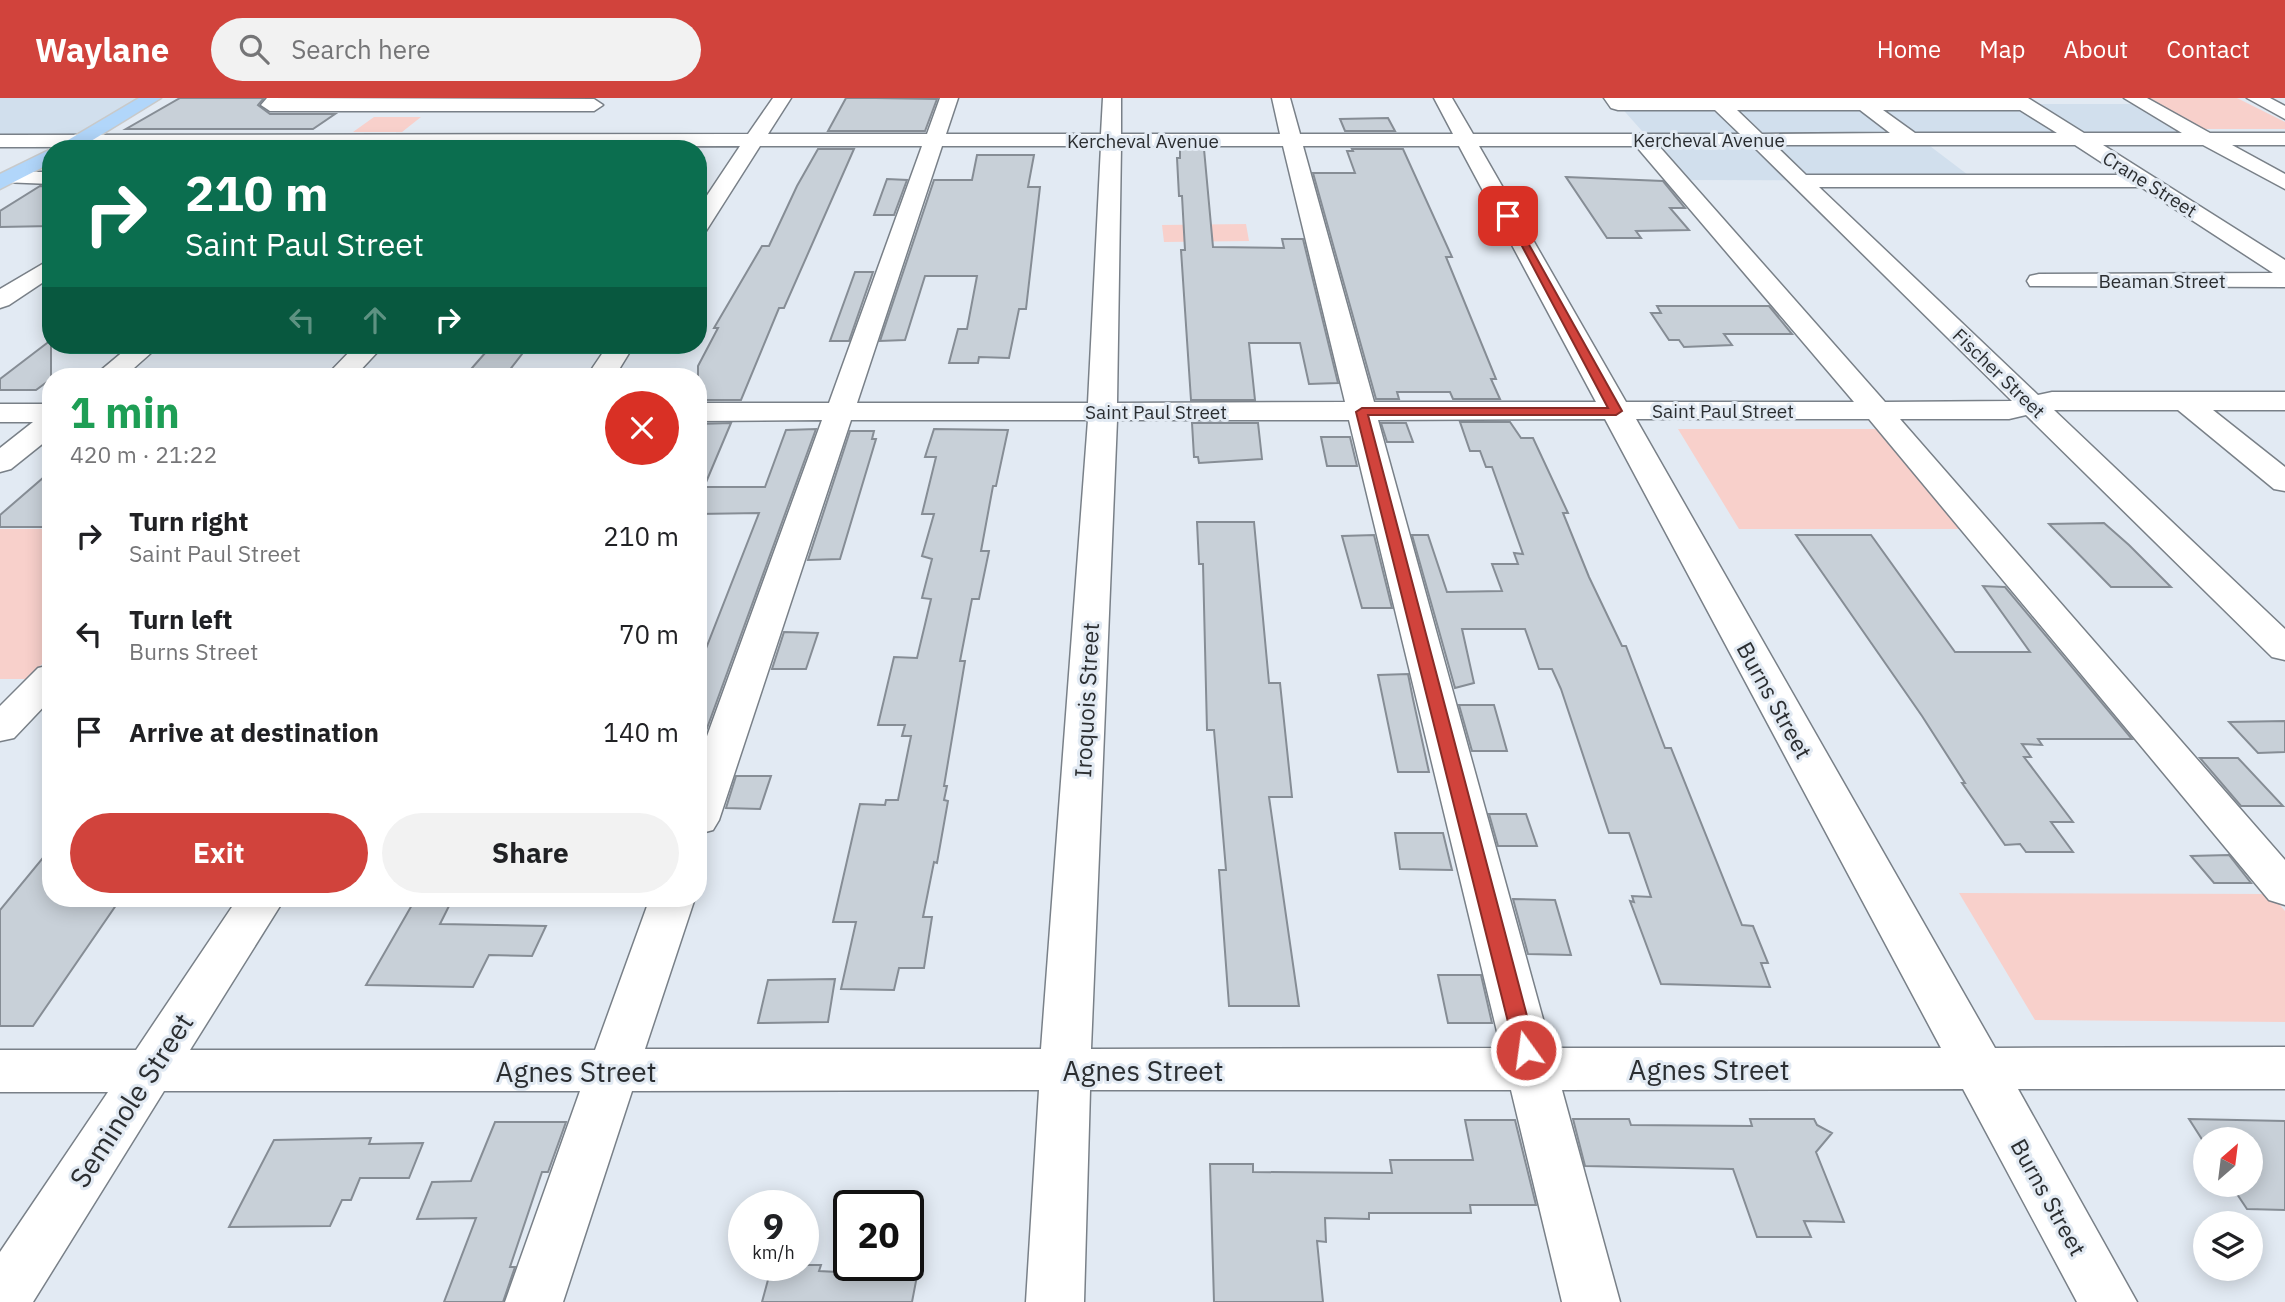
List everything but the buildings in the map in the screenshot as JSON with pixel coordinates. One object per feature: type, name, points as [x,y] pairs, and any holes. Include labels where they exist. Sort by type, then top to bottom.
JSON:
[{"type":"main road","points":[[79,140],[152,98]]},
{"type":"main road","points":[[4,181],[42,160]]},
{"type":"street","points":[[279,98],[270,105],[597,101]]},
{"type":"street","points":[[707,212],[782,98]]},
{"type":"street","points":[[707,794],[949,98]]},
{"type":"street","name":"Iroquois Street","points":[[1055,1302],[1065,1070],[1102,412],[1112,98]]},
{"type":"street","points":[[1281,98],[1591,1302]]},
{"type":"street","name":"Burns Street","points":[[1443,98],[2108,1302]]},
{"type":"street","points":[[1613,98],[1618,104],[1717,101],[1864,104],[2019,101]]},
{"type":"street","points":[[2133,98],[2285,183]]},
{"type":"street","points":[[2256,98],[2285,113]]},
{"type":"street","points":[[566,140],[597,101]]},
{"type":"street","name":"Fischer Street","points":[[1717,101],[2285,649]]},
{"type":"street","name":"Crane Street","points":[[2019,101],[2285,270]]},
{"type":"street","points":[[321,140],[371,102]]},
{"type":"street","points":[[1864,104],[2004,202]]},
{"type":"street","points":[[327,119],[349,119]]},
{"type":"street","name":"Kercheval Avenue","points":[[707,142],[2285,139]]},
{"type":"street","name":"Kercheval Avenue","points":[[0,141],[42,143]]},
{"type":"street","points":[[1643,141],[1878,411],[2285,889]]},
{"type":"street","points":[[4,181],[42,179]]},
{"type":"street","points":[[1800,181],[2144,181]]},
{"type":"street","points":[[0,300],[42,272]]},
{"type":"street","name":"Beaman Street","points":[[2039,281],[2285,280]]},
{"type":"street","points":[[118,368],[136,354]]},
{"type":"street","points":[[348,368],[362,354]]},
{"type":"street","name":"Saint Paul Street","points":[[707,412],[1878,411],[2009,410],[2052,401],[2285,401]]},
{"type":"street","points":[[2185,401],[2284,479]]},
{"type":"street","points":[[0,413],[42,413]]},
{"type":"street","points":[[0,463],[42,429]]},
{"type":"street","points":[[0,729],[42,685]]},
{"type":"street","name":"Seminole Street","points":[[0,1302],[256,907]]},
{"type":"street","points":[[534,1302],[668,907]]},
{"type":"street","name":"Agnes Street","points":[[0,1071],[2285,1068]]},
{"type":"shaded area","points":[[0,98],[153,98],[79,140],[0,141]]},
{"type":"shaded area","points":[[1714,98],[2015,98],[2024,104],[2145,104],[2206,139],[1922,140],[1976,181],[1677,180],[1650,140],[1618,104]]},
{"type":"shaded area","points":[[2141,98],[2237,98],[2285,122],[2285,129],[2196,129]]},
{"type":"shaded area","points":[[374,117],[421,117],[402,132],[353,132]]},
{"type":"shaded area","points":[[1246,224],[1249,241],[1164,242],[1162,225]]},
{"type":"shaded area","points":[[1678,429],[1881,429],[1965,529],[1739,529]]},
{"type":"shaded area","points":[[0,529],[42,529],[42,664],[27,679],[0,679]]},
{"type":"shaded area","points":[[1959,893],[2271,894],[2285,911],[2285,1022],[2035,1020]]},
{"type":"route","points":[[1508,216],[1616,411],[1362,412],[1526,1050]]}]
